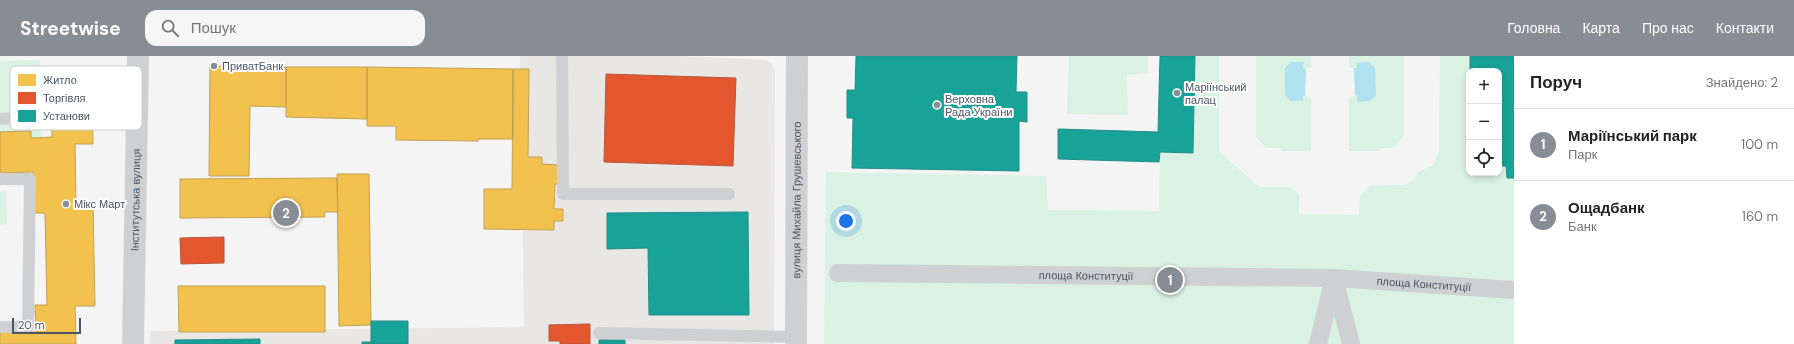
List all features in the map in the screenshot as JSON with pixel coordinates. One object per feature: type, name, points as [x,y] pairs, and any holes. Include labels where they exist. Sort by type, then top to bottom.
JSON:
[{"type":"main road","name":"вулиця Михайла Грушевського","points":[[796,341],[797,56]]},
{"type":"street","name":"Інститутська вулиця","points":[[138,56],[138,66]]},
{"type":"street","name":"Інститутська вулиця","points":[[133,344],[137,130]]},
{"type":"street","name":"площа Конституції","points":[[838,273],[1334,278],[1514,290]]},
{"type":"street","points":[[1318,344],[1334,278]]},
{"type":"street","points":[[1334,278],[1351,344]]},
{"type":"lane","points":[[562,56],[563,194],[729,194]]},
{"type":"lane","points":[[0,119],[10,119]]},
{"type":"lane","points":[[0,179],[30,179],[28,327],[0,327]]},
{"type":"lane","points":[[599,333],[660,339],[796,341]]},
{"type":"shaded area","points":[[520,56],[683,56],[767,60],[773,65],[775,71],[774,344],[150,344],[150,331],[524,327]]},
{"type":"green space","points":[[1069,56],[1148,56],[1148,73],[1127,75],[1128,115],[1067,114]]},
{"type":"green space","points":[[1195,56],[1219,56],[1219,151],[1259,187],[1291,187],[1299,195],[1299,214],[1359,215],[1360,196],[1370,186],[1404,185],[1414,181],[1418,172],[1433,165],[1439,150],[1440,56],[1470,56],[1470,68],[1466,68],[1466,176],[1502,176],[1502,166],[1506,166],[1507,178],[1514,178],[1514,344],[824,344],[826,172],[1046,176],[1048,210],[1159,211],[1160,152],[1193,153]]},
{"type":"green space","points":[[1256,56],[1311,56],[1311,67],[1306,69],[1305,95],[1311,99],[1311,151],[1282,151],[1280,148],[1266,148],[1256,137]]},
{"type":"green space","points":[[1349,56],[1404,56],[1404,136],[1394,148],[1380,148],[1379,151],[1349,151],[1349,98],[1355,95],[1354,68],[1349,67]]},
{"type":"green space","points":[[40,60],[40,66],[10,66],[10,130],[41,130],[41,137],[0,138],[0,61]]},
{"type":"green space","points":[[0,191],[6,191],[7,224],[0,225]]},
{"type":"water","points":[[1291,62],[1304,62],[1303,69],[1306,69],[1305,96],[1303,96],[1303,101],[1291,101],[1285,95],[1285,68]]},
{"type":"water","points":[[1369,62],[1375,68],[1376,95],[1369,101],[1357,102],[1357,95],[1355,95],[1354,68],[1357,68],[1357,63]]},
{"type":"building: Житло","points":[[210,66],[286,67],[286,107],[250,106],[249,176],[209,176]]},
{"type":"building: Житло","points":[[286,67],[367,67],[367,119],[286,117]]},
{"type":"building: Житло","points":[[367,67],[513,69],[513,139],[478,139],[478,141],[396,140],[396,126],[367,126]]},
{"type":"building: Житло","points":[[513,69],[529,69],[528,157],[542,157],[542,164],[560,165],[560,184],[555,184],[554,209],[563,209],[563,221],[554,221],[554,230],[484,229],[484,189],[512,189]]},
{"type":"building: Житло","points":[[52,130],[93,130],[93,144],[75,144],[76,205],[93,205],[95,306],[75,306],[76,344],[0,344],[0,332],[36,332],[35,305],[47,305],[45,213],[34,213],[33,172],[0,173],[0,132],[31,131],[31,138],[52,137]]},
{"type":"building: Житло","points":[[337,174],[369,174],[371,325],[339,326]]},
{"type":"building: Житло","points":[[337,178],[338,212],[324,212],[325,217],[180,218],[180,179]]},
{"type":"building: Житло","points":[[178,286],[325,286],[325,332],[179,332]]},
{"type":"building: Торгівля","points":[[606,74],[736,78],[733,166],[604,162]]},
{"type":"building: Торгівля","points":[[224,237],[224,263],[181,264],[180,238]]},
{"type":"building: Торгівля","points":[[590,324],[590,344],[560,344],[560,341],[549,341],[549,325]]},
{"type":"building: Установи","name":"Верховна Рада України","points":[[856,56],[1017,56],[1016,92],[1027,92],[1027,122],[1019,121],[1019,171],[852,168],[853,118],[847,118],[847,90],[855,90]]},
{"type":"building: Установи","name":"Маріїнський палац","points":[[1160,56],[1195,56],[1193,153],[1160,152],[1159,162],[1058,159],[1058,129],[1158,132]]},
{"type":"building: Установи","points":[[1470,56],[1514,56],[1514,178],[1507,178],[1506,166],[1502,166],[1502,68],[1470,68]]},
{"type":"building: Установи","points":[[748,212],[749,315],[649,315],[648,248],[607,249],[607,213]]},
{"type":"building: Установи","points":[[371,321],[408,321],[408,344],[362,344],[362,342],[371,342]]},
{"type":"building: Установи","points":[[260,339],[260,344],[175,344],[175,340]]},
{"type":"building: Установи","points":[[599,340],[625,340],[625,344],[599,344]]},
{"type":"place","name":"ПриватБанк","points":[[214,66]]},
{"type":"place","name":"Маріїнський палац","points":[[1177,93]]},
{"type":"place","name":"Верховна Рада України","points":[[937,105]]},
{"type":"place","name":"Мікс Март","points":[[66,204]]},
{"type":"place","name":"Ощадбанк","points":[[286,213]]},
{"type":"place","name":"Маріїнський парк","points":[[1170,280]]}]
